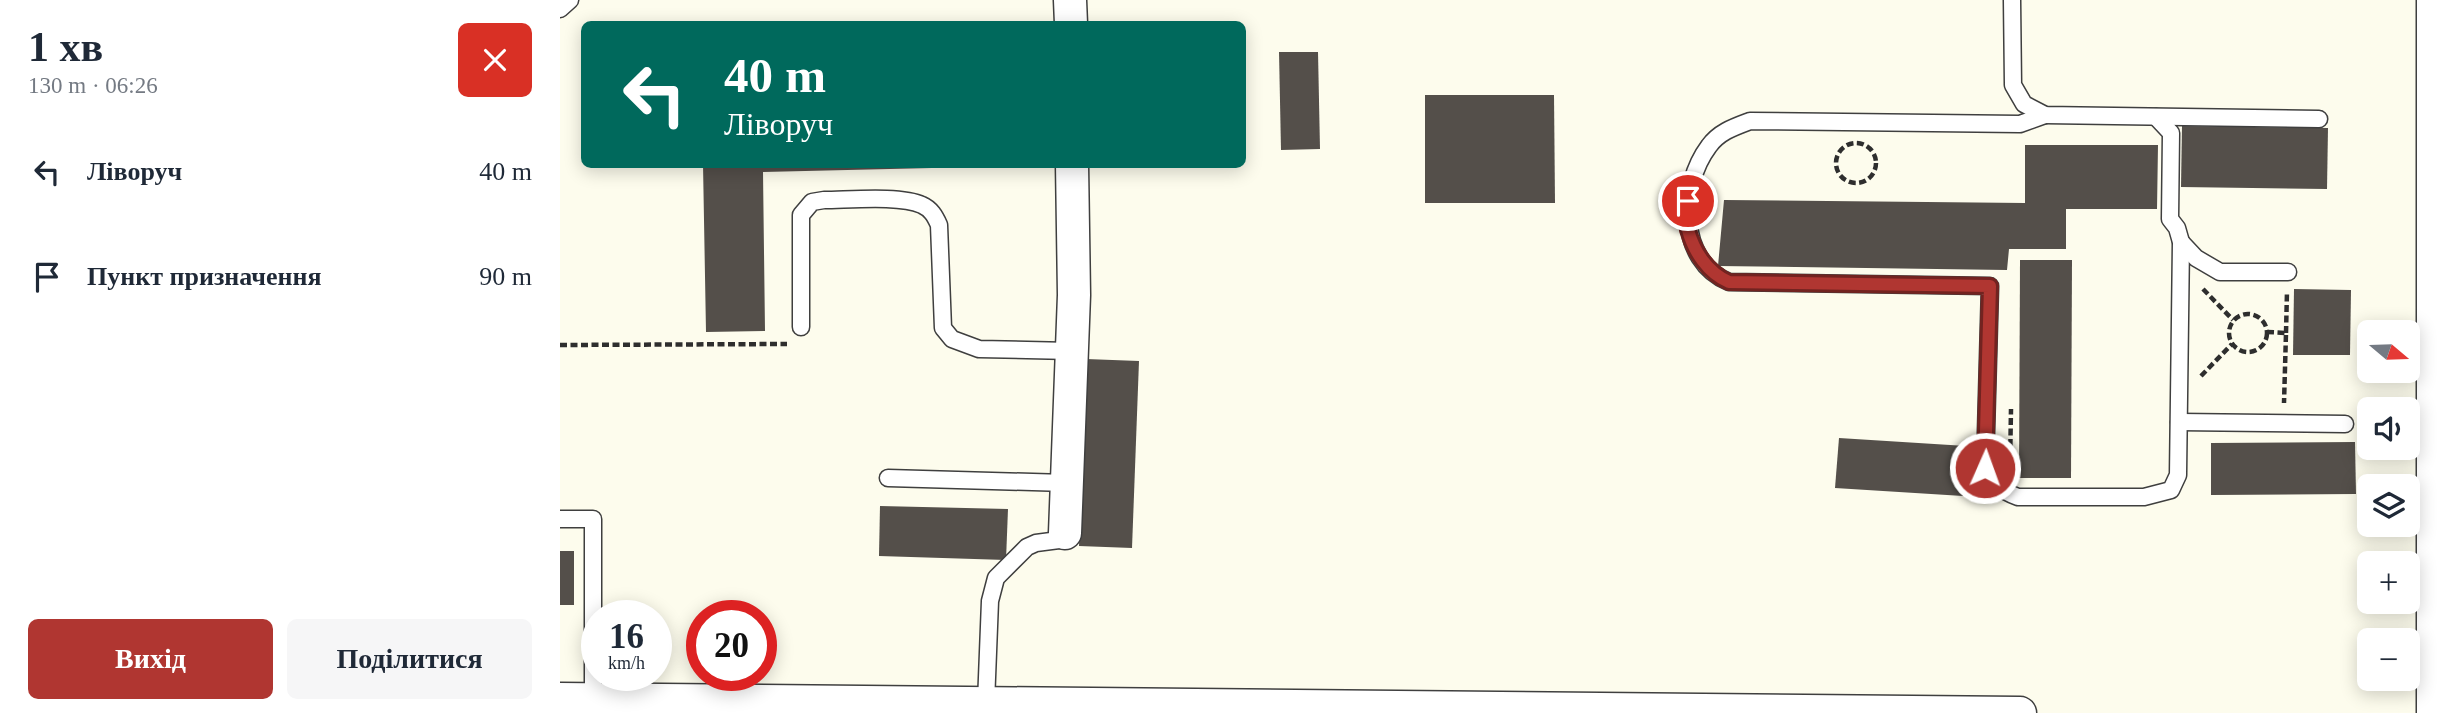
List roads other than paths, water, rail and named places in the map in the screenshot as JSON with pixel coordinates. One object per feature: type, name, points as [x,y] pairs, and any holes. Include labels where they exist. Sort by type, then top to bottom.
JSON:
[{"type":"street","points":[[1070,0],[1071,21]]},
{"type":"street","points":[[2433,0],[2433,713]]},
{"type":"street","points":[[1065,533],[1074,295],[1072,168]]},
{"type":"street","points":[[560,699],[862,708],[986,704],[2020,713]]},
{"type":"lane","points":[[560,9],[570,0]]},
{"type":"lane","points":[[2012,0],[2013,85],[2024,104],[2045,115]]},
{"type":"lane","points":[[2157,117],[2171,133],[2170,219],[2177,228],[2181,242],[2178,475],[2171,489],[2144,497],[2018,497],[2003,492],[1992,480],[1985,468],[1990,286],[1729,282],[1716,276],[1699,256],[1688,228],[1688,201],[1695,176],[1709,147],[1725,131],[1750,121],[2020,124],[2045,115],[2319,118]]},
{"type":"lane","points":[[801,327],[801,215],[812,202],[824,200],[907,200],[923,205],[934,215],[939,225],[943,328],[951,339],[979,349],[1072,351]]},
{"type":"lane","points":[[2181,242],[2196,258],[2220,272],[2288,272]]},
{"type":"lane","points":[[2179,422],[2346,424]]},
{"type":"lane","points":[[888,478],[1066,483]]},
{"type":"lane","points":[[560,519],[593,519],[593,700]]},
{"type":"lane","points":[[986,704],[990,601],[996,578],[1027,547],[1059,540],[1065,533]]}]
